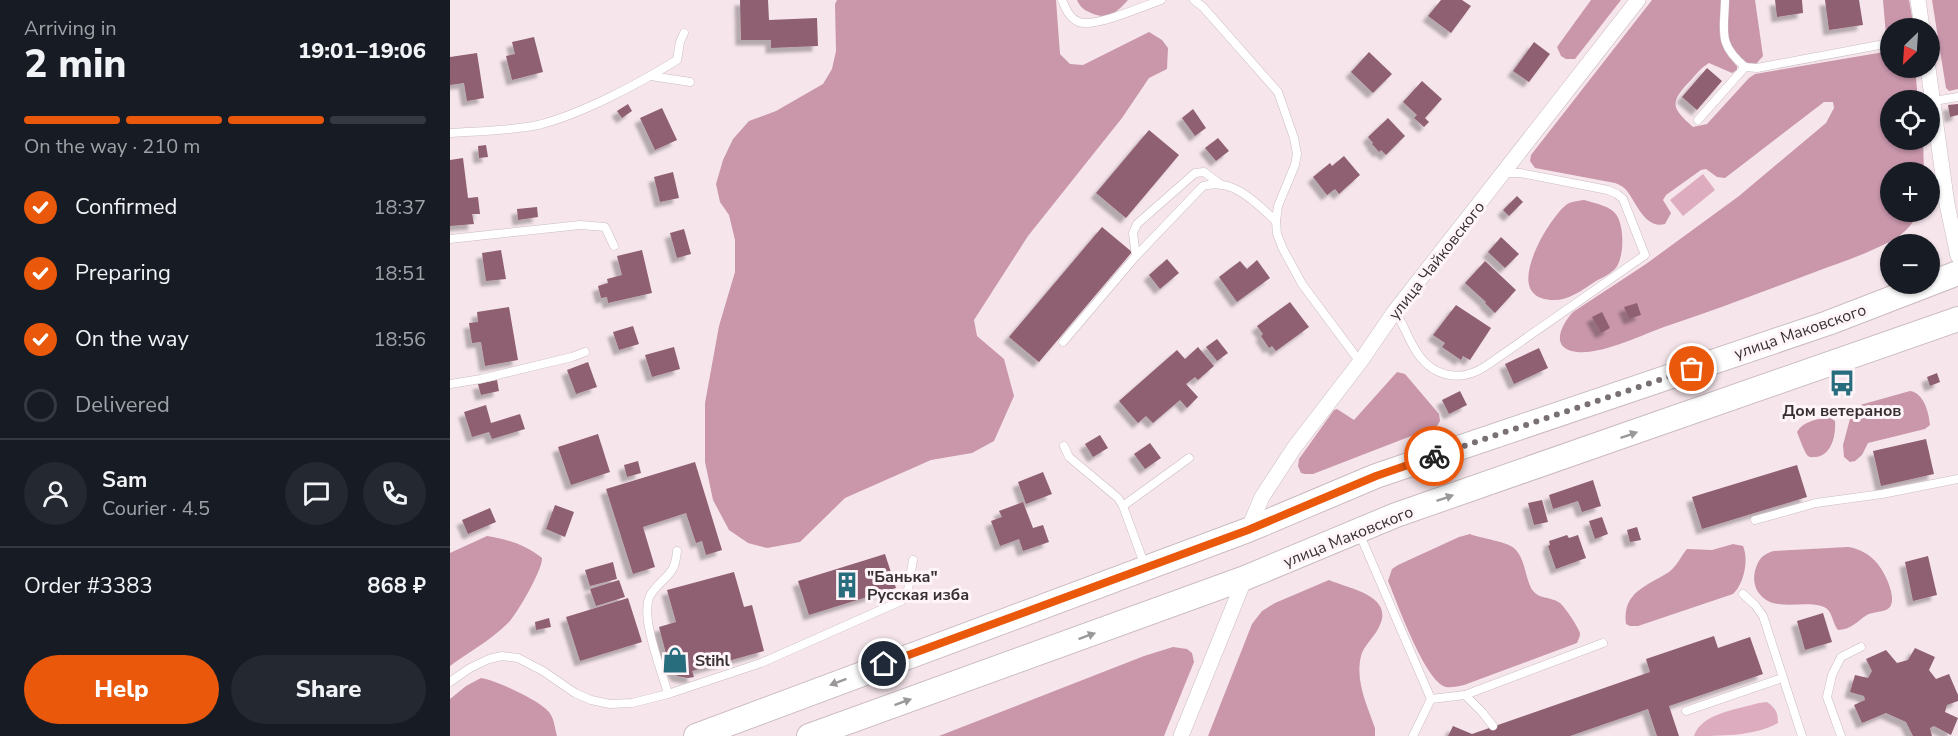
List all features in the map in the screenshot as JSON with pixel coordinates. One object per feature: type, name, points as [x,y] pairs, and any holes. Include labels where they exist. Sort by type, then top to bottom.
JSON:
[{"type":"highway","name":"улица Маковского","points":[[696,736],[1248,530],[1376,476],[1828,323],[1958,273]]},
{"type":"highway","name":"улица Маковского","points":[[809,736],[1245,578],[1396,515],[1958,319]]},
{"type":"street","name":"улица Чайковского","points":[[1248,530],[1262,497],[1281,468],[1395,311],[1638,0]]},
{"type":"street","points":[[1918,0],[1921,18]]},
{"type":"street","points":[[1940,135],[1952,202],[1958,256]]},
{"type":"street","points":[[1181,736],[1245,578]]},
{"type":"lane","points":[[1062,0],[1069,16],[1080,23],[1102,21],[1161,0]]},
{"type":"lane","points":[[1194,0],[1203,7],[1278,92],[1294,138],[1297,154],[1295,165],[1278,207],[1277,234],[1302,284],[1360,362]]},
{"type":"lane","points":[[1725,1],[1724,38],[1731,56],[1745,67],[1757,68],[1880,45]]},
{"type":"lane","points":[[450,133],[515,129],[540,124],[586,108],[651,76],[677,60],[684,33]]},
{"type":"lane","points":[[1698,120],[1745,67]]},
{"type":"lane","points":[[651,76],[690,82]]},
{"type":"lane","points":[[1940,100],[1958,97]]},
{"type":"lane","points":[[1136,256],[1133,233],[1137,224],[1194,173],[1204,172],[1221,184],[1248,195],[1276,221]]},
{"type":"lane","points":[[1395,311],[1420,356],[1437,371],[1451,376],[1467,376],[1486,366],[1645,255],[1623,199],[1617,194],[1608,190],[1531,175],[1504,173]]},
{"type":"lane","points":[[1063,342],[1136,256],[1203,186],[1221,184]]},
{"type":"lane","points":[[450,239],[580,225],[605,227],[614,246]]},
{"type":"lane","points":[[450,384],[492,377],[585,352]]},
{"type":"lane","points":[[1064,446],[1069,457],[1111,491],[1123,506],[1145,568]]},
{"type":"lane","points":[[1123,506],[1189,458]]},
{"type":"lane","points":[[1755,520],[1816,503],[1882,494],[1958,479]]},
{"type":"lane","points":[[1358,531],[1431,699],[1413,736]]},
{"type":"lane","points":[[668,693],[650,629],[647,602],[674,568],[677,551]]},
{"type":"lane","points":[[450,682],[470,668],[489,659],[502,656],[518,657],[575,693],[610,704],[632,703],[761,663],[901,601],[908,590],[912,560]]},
{"type":"lane","points":[[1743,594],[1763,616],[1802,736]]},
{"type":"lane","points":[[1431,699],[1465,695],[1603,643]]},
{"type":"lane","points":[[1841,736],[1827,697],[1832,675],[1841,657],[1861,647]]},
{"type":"lane","points":[[1686,711],[1782,678]]},
{"type":"lane","points":[[1465,695],[1493,726]]},
{"type":"shaded area","points":[[837,0],[1056,0],[1060,54],[1070,64],[1083,65],[1149,32],[1162,40],[1168,48],[1167,69],[1149,78],[1122,118],[1028,236],[974,320],[977,336],[1004,359],[1014,396],[994,441],[972,453],[931,460],[845,498],[800,542],[767,548],[748,543],[729,530],[713,500],[705,462],[705,403],[719,326],[735,272],[735,240],[729,215],[720,202],[716,184],[723,160],[733,139],[749,121],[776,111],[823,84],[832,69],[836,51],[835,4]]},
{"type":"shaded area","points":[[1077,0],[1128,0],[1112,14],[1102,16],[1086,11]]},
{"type":"shaded area","points":[[1591,0],[1621,0],[1575,59],[1566,59],[1561,56],[1557,47]]},
{"type":"shaded area","points":[[1652,0],[1724,0],[1720,36],[1737,70],[1732,73],[1709,63],[1679,94],[1676,99],[1677,109],[1693,127],[1707,124],[1755,74],[1880,53],[1880,78],[1916,78],[1917,90],[1880,90],[1880,150],[1923,150],[1924,162],[1880,162],[1880,222],[1913,222],[1902,234],[1880,234],[1880,246],[1860,255],[1621,344],[1577,352],[1568,350],[1560,341],[1565,323],[1573,312],[1646,264],[1739,196],[1826,123],[1834,108],[1833,102],[1824,102],[1725,178],[1717,177],[1706,169],[1701,170],[1666,195],[1663,200],[1671,213],[1665,224],[1658,225],[1647,219],[1622,186],[1535,168],[1530,161],[1531,155]]},
{"type":"shaded area","points":[[1729,0],[1755,0],[1763,56],[1756,64],[1740,59],[1727,42]]},
{"type":"shaded area","points":[[1883,0],[1909,0],[1912,18],[1885,18]]},
{"type":"shaded area","points":[[1932,0],[1958,0],[1958,89],[1949,91],[1946,88],[1940,50],[1940,18],[1935,18]]},
{"type":"shaded area","points":[[1703,174],[1715,190],[1683,216],[1670,200]]},
{"type":"shaded area","points":[[1584,200],[1600,204],[1618,217],[1622,232],[1622,249],[1618,264],[1608,274],[1570,297],[1549,300],[1539,297],[1531,290],[1528,281],[1529,270],[1538,245],[1552,221],[1566,205]]},
{"type":"shaded area","points":[[1397,372],[1405,374],[1439,414],[1440,421],[1437,426],[1313,474],[1301,473],[1298,466],[1299,459],[1334,410],[1337,409],[1354,420]]},
{"type":"shaded area","points":[[1910,391],[1922,399],[1927,409],[1930,425],[1925,429],[1868,443],[1862,455],[1855,461],[1850,462],[1844,457],[1843,445],[1854,410],[1860,405]]},
{"type":"shaded area","points":[[1829,417],[1835,421],[1832,444],[1821,455],[1809,457],[1797,432],[1807,423]]},
{"type":"shaded area","points":[[1470,534],[1506,544],[1515,549],[1521,558],[1534,592],[1560,603],[1575,623],[1580,635],[1577,643],[1464,685],[1446,687],[1438,682],[1421,657],[1388,581],[1392,569],[1398,565]]},
{"type":"shaded area","points":[[487,536],[523,546],[542,558],[541,564],[528,592],[507,624],[487,641],[450,666],[450,553]]},
{"type":"shaded area","points":[[1733,544],[1743,546],[1746,558],[1743,578],[1733,594],[1638,626],[1626,624],[1628,604],[1632,597],[1645,586],[1672,570],[1687,549],[1712,550]]},
{"type":"shaded area","points":[[1848,547],[1858,549],[1877,562],[1892,594],[1889,608],[1863,617],[1850,627],[1838,630],[1829,611],[1824,607],[1772,602],[1764,599],[1756,589],[1754,579],[1756,568],[1760,560],[1768,553]]},
{"type":"shaded area","points":[[1329,580],[1368,596],[1376,601],[1381,609],[1382,618],[1378,629],[1364,649],[1360,665],[1361,684],[1375,728],[1375,736],[1208,736],[1252,624],[1262,611],[1275,603]]},
{"type":"shaded area","points":[[1173,647],[1187,649],[1192,653],[1194,662],[1164,736],[939,736],[1144,656]]},
{"type":"shaded area","points":[[481,678],[525,695],[541,705],[551,715],[557,736],[450,736],[450,699]]},
{"type":"shaded area","points":[[1767,702],[1777,714],[1778,723],[1759,731],[1694,736],[1698,728],[1712,717]]},
{"type":"building","points":[[740,0],[768,0],[769,20],[817,18],[818,46],[771,48],[771,40],[741,40]]},
{"type":"building","points":[[1441,0],[1462,0],[1471,6],[1451,33],[1428,16]]},
{"type":"building","points":[[1775,0],[1802,0],[1803,13],[1777,17]]},
{"type":"building","points":[[1825,0],[1859,0],[1863,25],[1829,30]]},
{"type":"building","points":[[534,37],[543,72],[512,80],[506,56],[515,54],[512,42]]},
{"type":"building","points":[[1534,42],[1550,54],[1529,82],[1513,71]]},
{"type":"building","points":[[1369,52],[1392,74],[1373,93],[1351,72]]},
{"type":"building","points":[[477,53],[484,98],[467,101],[464,83],[450,85],[450,57]]},
{"type":"building","points":[[1707,68],[1722,81],[1697,110],[1682,97]]},
{"type":"building","points":[[1422,81],[1442,99],[1425,118],[1429,122],[1424,127],[1414,118],[1417,115],[1403,102]]},
{"type":"building","points":[[628,104],[632,111],[622,118],[617,111]]},
{"type":"building","points":[[1958,104],[1958,115],[1950,117],[1948,105]]},
{"type":"building","points":[[662,108],[677,140],[655,150],[640,118]]},
{"type":"building","points":[[1193,109],[1206,128],[1195,136],[1182,118]]},
{"type":"building","points":[[1388,118],[1405,136],[1386,155],[1381,150],[1379,152],[1368,137]]},
{"type":"building","points":[[1149,130],[1179,155],[1126,218],[1096,193]]},
{"type":"building","points":[[1218,138],[1229,151],[1216,161],[1205,148]]},
{"type":"building","points":[[486,145],[488,157],[479,158],[478,146]]},
{"type":"building","points":[[1344,156],[1360,175],[1339,194],[1335,189],[1327,195],[1313,177],[1330,163],[1332,166]]},
{"type":"building","points":[[463,158],[468,198],[478,197],[480,214],[472,214],[474,224],[450,226],[450,160]]},
{"type":"building","points":[[673,172],[679,198],[660,202],[654,177]]},
{"type":"building","points":[[1517,196],[1523,202],[1509,216],[1503,210]]},
{"type":"building","points":[[537,207],[538,217],[518,220],[517,209]]},
{"type":"building","points":[[1102,227],[1132,252],[1039,362],[1009,337]]},
{"type":"building","points":[[684,229],[691,254],[677,258],[670,233]]},
{"type":"building","points":[[1501,237],[1519,254],[1505,268],[1488,252]]},
{"type":"building","points":[[501,250],[506,279],[486,281],[482,253]]},
{"type":"building","points":[[642,250],[652,293],[608,303],[607,297],[601,298],[598,286],[608,283],[607,279],[622,275],[617,256]]},
{"type":"building","points":[[1167,259],[1179,273],[1160,289],[1149,275]]},
{"type":"building","points":[[1257,260],[1270,278],[1237,302],[1219,277],[1240,261],[1247,269]]},
{"type":"building","points":[[1485,261],[1516,290],[1495,313],[1465,283]]},
{"type":"building","points":[[1290,302],[1309,327],[1276,351],[1272,346],[1269,348],[1257,326]]},
{"type":"building","points":[[1637,303],[1641,315],[1629,319],[1624,307]]},
{"type":"building","points":[[1456,305],[1491,328],[1470,360],[1463,356],[1461,360],[1442,347],[1445,343],[1433,335]]},
{"type":"building","points":[[509,307],[518,360],[485,366],[481,342],[472,343],[469,323],[478,322],[477,312]]},
{"type":"building","points":[[1602,312],[1610,328],[1601,333],[1592,317]]},
{"type":"building","points":[[633,326],[639,344],[619,350],[613,332]]},
{"type":"building","points":[[1217,339],[1228,353],[1217,361],[1206,347]]},
{"type":"building","points":[[674,347],[680,369],[652,377],[645,355]]},
{"type":"building","points":[[1198,347],[1214,366],[1198,380],[1195,377],[1186,384],[1198,397],[1187,408],[1180,400],[1153,423],[1146,416],[1138,423],[1119,401],[1177,350],[1185,359]]},
{"type":"building","points":[[1539,348],[1548,368],[1514,384],[1505,364]]},
{"type":"building","points":[[588,362],[597,387],[576,394],[567,370]]},
{"type":"building","points":[[1937,373],[1940,382],[1930,386],[1927,377]]},
{"type":"building","points":[[497,380],[499,391],[481,395],[478,384]]},
{"type":"building","points":[[1460,391],[1467,405],[1449,414],[1442,400]]},
{"type":"building","points":[[486,405],[491,423],[520,414],[525,429],[492,439],[489,432],[472,437],[464,412]]},
{"type":"building","points":[[598,434],[610,472],[571,485],[558,447]]},
{"type":"building","points":[[1100,435],[1108,448],[1093,457],[1085,444]]},
{"type":"building","points":[[1926,439],[1934,474],[1881,486],[1873,451]]},
{"type":"building","points":[[1150,443],[1161,458],[1145,469],[1134,454]]},
{"type":"building","points":[[638,461],[641,473],[627,477],[624,465]]},
{"type":"building","points":[[695,462],[722,550],[706,555],[702,541],[696,543],[686,513],[643,527],[655,567],[633,574],[606,489]]},
{"type":"building","points":[[1797,465],[1807,497],[1702,529],[1692,497]]},
{"type":"building","points":[[1043,472],[1052,494],[1026,504],[1018,482]]},
{"type":"building","points":[[1593,480],[1601,506],[1582,512],[1578,501],[1553,509],[1549,495]]},
{"type":"building","points":[[1542,500],[1548,522],[1534,525],[1528,503]]},
{"type":"building","points":[[1023,502],[1033,528],[1043,525],[1049,542],[1023,551],[1019,539],[1000,546],[991,521],[1002,517],[999,511]]},
{"type":"building","points":[[555,505],[574,512],[565,537],[546,529]]},
{"type":"building","points":[[490,508],[496,522],[468,534],[462,520]]},
{"type":"building","points":[[1602,517],[1608,534],[1595,539],[1589,521]]},
{"type":"building","points":[[1637,527],[1641,540],[1630,542],[1627,530]]},
{"type":"building","points":[[1567,535],[1569,538],[1578,535],[1586,558],[1556,569],[1548,546],[1549,541]]},
{"type":"building","name":"\"Банька\" Русская изба","points":[[885,554],[896,588],[809,615],[798,581]]},
{"type":"building","points":[[1928,556],[1937,595],[1913,601],[1905,562]]},
{"type":"building","points":[[613,562],[617,579],[590,586],[585,570]]},
{"type":"building","points":[[734,572],[744,607],[752,605],[764,651],[692,671],[694,677],[677,676],[669,665],[659,627],[676,622],[667,590]]},
{"type":"building","points":[[619,580],[625,597],[596,606],[590,589]]},
{"type":"building","points":[[628,598],[642,642],[580,661],[566,617]]},
{"type":"building","points":[[1823,613],[1832,642],[1805,650],[1797,621]]},
{"type":"building","points":[[549,618],[551,627],[536,630],[535,622]]},
{"type":"building","points":[[1714,636],[1718,648],[1750,637],[1763,674],[1669,706],[1679,736],[1657,736],[1648,709],[1570,736],[1448,736],[1453,726],[1472,734],[1650,672],[1646,659]]},
{"type":"building","points":[[1915,648],[1935,657],[1929,670],[1936,679],[1949,674],[1958,695],[1958,701],[1947,705],[1945,712],[1958,718],[1951,735],[1934,726],[1930,728],[1932,736],[1913,736],[1906,722],[1886,713],[1862,723],[1854,705],[1865,700],[1864,696],[1850,692],[1855,675],[1868,678],[1872,671],[1866,659],[1886,650],[1897,663],[1908,660]]},
{"type":"way so far","points":[[1434,456],[1692,369]]},
{"type":"place","name":"Дом ветеранов","points":[[1842,383]]},
{"type":"place","name":"\"Банька\" Русская изба","points":[[847,585]]},
{"type":"place","name":"Stihl","points":[[675,660]]},
{"type":"route","points":[[884,664],[1248,530],[1376,476],[1434,456]]}]
